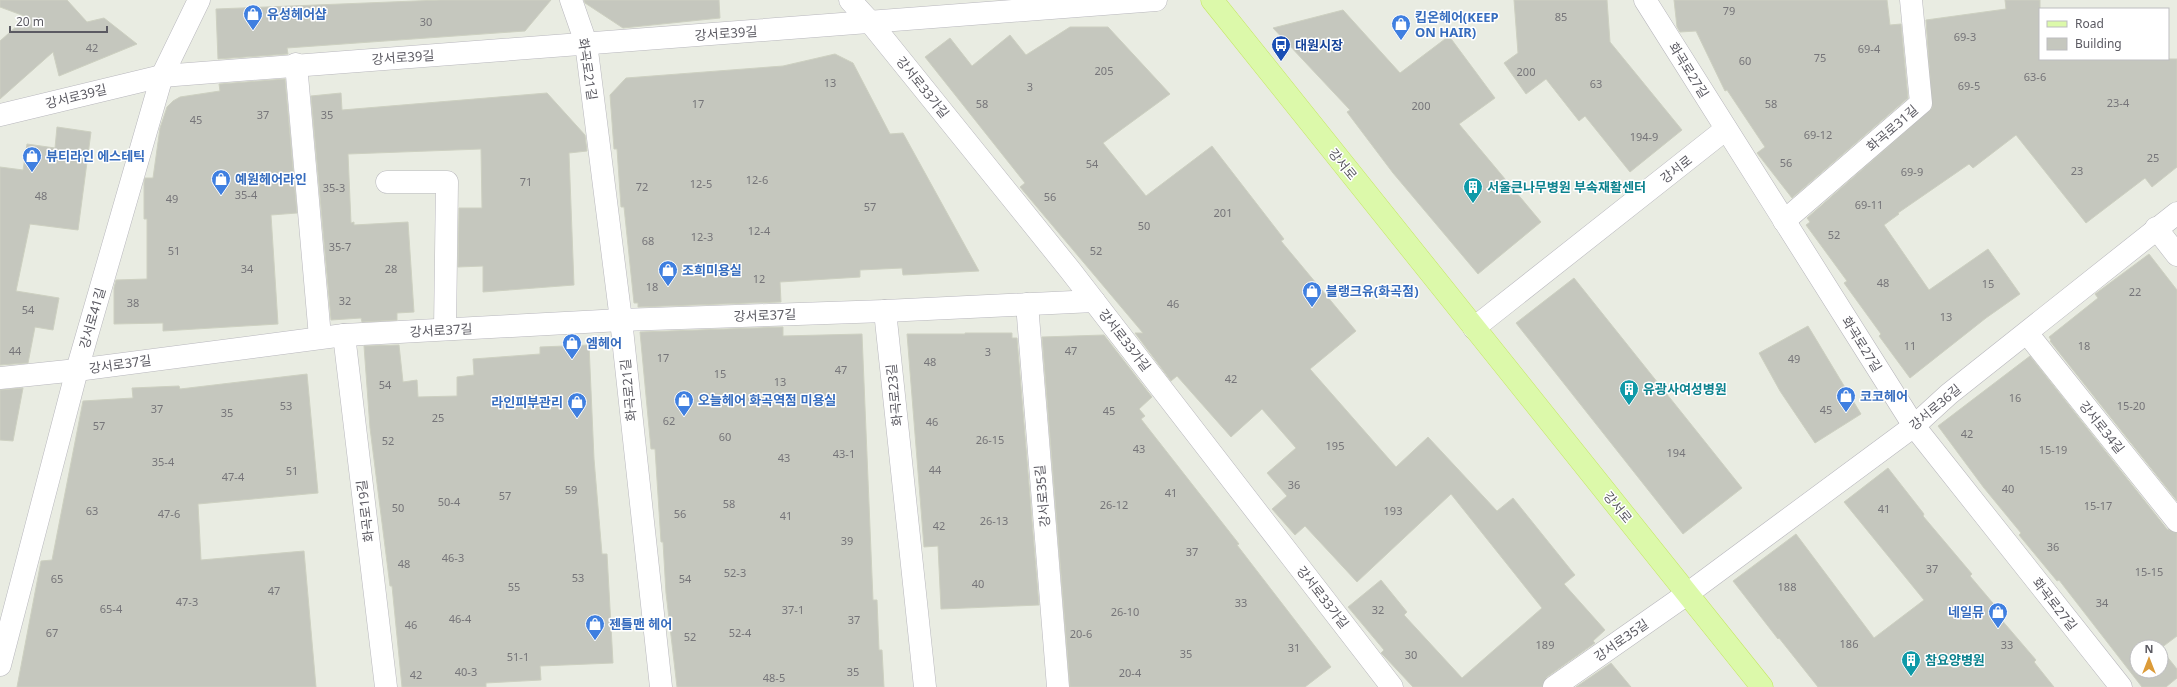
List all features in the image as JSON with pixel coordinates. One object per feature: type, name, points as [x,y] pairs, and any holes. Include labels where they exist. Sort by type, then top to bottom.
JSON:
[{"type":"main road","name":"강서로","points":[[1212,0],[1762,687]]},
{"type":"street","name":"강서로41길","points":[[0,665],[77,370],[162,76],[199,0]]},
{"type":"street","name":"화곡로21길","points":[[571,0],[586,44],[621,320],[661,687]]},
{"type":"street","name":"강서로33가길","points":[[850,0],[870,22],[1094,301],[1392,687]]},
{"type":"street","name":"강서로39길","points":[[0,115],[162,76],[296,64],[586,44],[1156,0]]},
{"type":"street","name":"화곡로27길","points":[[1645,0],[1914,426],[2121,687]]},
{"type":"street","name":"화곡로31길","points":[[1784,221],[1921,103],[1911,0]]},
{"type":"street","points":[[296,64],[320,337]]},
{"type":"street","name":"강서로","points":[[1474,328],[1726,129]]},
{"type":"street","points":[[387,182],[447,182],[445,329]]},
{"type":"street","name":"강서로36길","points":[[1687,594],[1914,426],[1949,394],[2027,333],[2156,228],[2177,213]]},
{"type":"street","points":[[2156,228],[2177,254]]},
{"type":"street","points":[[886,310],[1094,301]]},
{"type":"street","name":"강서로35길","points":[[1027,304],[1058,687]]},
{"type":"street","name":"강서로37길","points":[[0,378],[77,370],[344,335],[621,320],[886,310]]},
{"type":"street","name":"화곡로23길","points":[[886,310],[925,687]]},
{"type":"street","name":"강서로34길","points":[[2027,333],[2177,521]]},
{"type":"street","name":"화곡로19길","points":[[344,335],[386,687]]},
{"type":"street","name":"강서로35길","points":[[1554,687],[1687,594]]},
{"type":"building","points":[[0,0],[67,0],[87,22],[104,18],[137,44],[59,76],[53,52],[0,99],[0,41],[27,17],[0,7]]},
{"type":"building","points":[[440,0],[551,0],[525,31],[287,48],[288,54],[218,59],[216,9]]},
{"type":"building","points":[[584,0],[719,0],[720,18],[623,28],[585,3]]},
{"type":"building","points":[[1514,0],[1607,0],[1610,42],[1682,130],[1630,172],[1585,116],[1579,121],[1546,79],[1526,94],[1504,63],[1518,53]]},
{"type":"building","points":[[1674,0],[1887,0],[1890,25],[1901,24],[1908,98],[1792,198],[1757,153],[1765,147],[1727,90],[1725,91],[1696,31],[1680,32],[1677,27]]},
{"type":"building","points":[[2005,0],[2040,0],[2039,60],[2177,59],[2177,167],[2152,187],[2145,178],[2086,223],[2016,135],[1973,168],[1969,164],[1898,213],[1899,214],[1884,225],[1929,290],[1988,249],[2020,294],[1986,318],[1910,378],[1879,336],[1881,334],[1844,283],[1847,281],[1806,225],[1810,222],[1807,218],[1932,108],[1926,20],[2006,9]]},
{"type":"building","points":[[1343,10],[1400,73],[1449,36],[1495,98],[1459,124],[1541,222],[1478,274],[1393,173],[1347,112],[1350,110],[1273,28]]},
{"type":"building","points":[[1070,27],[1108,27],[1170,94],[1103,143],[1146,196],[1212,146],[1284,239],[1281,241],[1356,331],[1310,369],[1396,467],[1428,437],[1497,511],[1513,498],[1575,575],[1564,584],[1605,630],[1593,641],[1595,643],[1547,677],[1542,687],[1413,687],[1381,653],[1384,650],[1348,607],[1381,580],[1407,612],[1404,615],[1462,678],[1542,608],[1451,494],[1357,582],[1305,526],[1295,535],[1272,509],[1287,496],[1267,473],[1296,448],[1262,409],[1231,437],[1177,376],[1171,381],[1135,333],[1143,333],[1020,187],[1025,183],[925,57],[950,38],[972,66],[1010,35],[1026,55]]},
{"type":"building","points":[[835,54],[853,63],[890,134],[903,133],[979,271],[903,275],[902,268],[860,270],[860,277],[780,282],[781,302],[638,307],[638,303],[634,303],[624,207],[621,207],[617,149],[614,149],[610,95],[626,78],[783,66]]},
{"type":"building","points":[[285,79],[297,213],[271,215],[278,324],[163,331],[163,323],[114,324],[114,288],[116,280],[147,279],[147,219],[144,219],[144,183],[145,178],[153,178],[160,128],[167,107],[180,97],[220,91],[219,84]]},
{"type":"building","points":[[341,93],[342,110],[547,93],[585,135],[587,151],[569,153],[574,285],[483,292],[483,266],[458,267],[459,208],[482,208],[481,149],[348,154],[351,223],[354,222],[354,225],[408,222],[414,312],[397,313],[397,320],[362,322],[361,318],[331,320],[311,96]]},
{"type":"building","points":[[57,127],[91,132],[78,230],[30,224],[16,291],[59,298],[53,330],[35,327],[28,363],[0,365],[0,167],[23,170],[27,144],[55,148]]},
{"type":"building","points":[[2149,254],[2177,290],[2177,501],[2050,341],[2051,340],[2049,337],[2098,298],[2095,294]]},
{"type":"building","name":"유광사여성병원","points":[[1574,278],[1742,488],[1683,534],[1516,323]]},
{"type":"building","points":[[1808,326],[1861,414],[1815,443],[1780,391],[1759,353]]},
{"type":"building","points":[[783,327],[783,336],[862,334],[873,600],[877,600],[879,650],[882,650],[884,687],[677,687],[666,593],[663,542],[661,542],[655,449],[651,449],[640,332]]},
{"type":"building","points":[[1012,333],[1012,338],[1017,338],[1039,605],[941,609],[938,546],[924,547],[907,334]]},
{"type":"building","points":[[1104,335],[1152,397],[1139,409],[1145,416],[1141,419],[1239,544],[1237,545],[1331,667],[1305,687],[1070,687],[1042,337]]},
{"type":"building","points":[[399,345],[403,382],[417,380],[418,397],[457,396],[457,377],[474,375],[473,359],[540,354],[540,347],[589,345],[594,459],[602,554],[607,554],[613,663],[540,666],[541,680],[486,683],[486,687],[402,687],[392,586],[390,586],[370,428],[364,346]]},
{"type":"building","points":[[2030,356],[2167,529],[2177,533],[2177,636],[2169,642],[2169,639],[2129,639],[2129,670],[2059,580],[2057,581],[2019,535],[2021,533],[1984,488],[1938,426]]},
{"type":"building","points":[[307,374],[318,493],[198,504],[201,560],[304,551],[316,687],[17,687],[41,561],[52,560],[83,401],[133,398],[132,388],[179,386],[180,389]]},
{"type":"building","points":[[23,388],[13,441],[0,440],[0,390]]},
{"type":"building","points":[[1888,468],[1924,514],[1923,516],[1972,574],[1970,576],[2003,615],[2000,618],[2036,660],[2034,662],[2054,687],[1818,687],[1733,581],[1796,534],[1874,638],[1924,600],[1844,502]]},
{"type":"building","points":[[2169,659],[2177,669],[2177,678],[2166,687],[2142,687],[2136,679],[2169,679]]},
{"type":"building","points":[[1611,663],[1631,687],[1576,687]]},
{"type":"place","name":"유성헤어샵","points":[[253,31]]},
{"type":"place","name":"킵온헤어(KEEP ON HAIR)","points":[[1401,41]]},
{"type":"place","name":"대원시장","points":[[1281,62]]},
{"type":"place","name":"뷰티라인 에스테틱","points":[[32,173]]},
{"type":"place","name":"예원헤어라인","points":[[221,196]]},
{"type":"place","name":"서울큰나무병원 부속재활센터","points":[[1473,204]]},
{"type":"place","name":"조희미용실","points":[[668,287]]},
{"type":"place","name":"블랭크유(화곡점)","points":[[1312,308]]},
{"type":"place","name":"엠헤어","points":[[572,360]]},
{"type":"place","name":"유광사여성병원","points":[[1629,406]]},
{"type":"place","name":"코코헤어","points":[[1846,413]]},
{"type":"place","name":"오늘헤어 화곡역점 미용실","points":[[684,417]]},
{"type":"place","name":"라인피부관리","points":[[577,419]]},
{"type":"place","name":"네일뮤","points":[[1998,629]]},
{"type":"place","name":"젠틀맨 헤어","points":[[595,641]]},
{"type":"place","name":"참요양병원","points":[[1911,677]]}]
